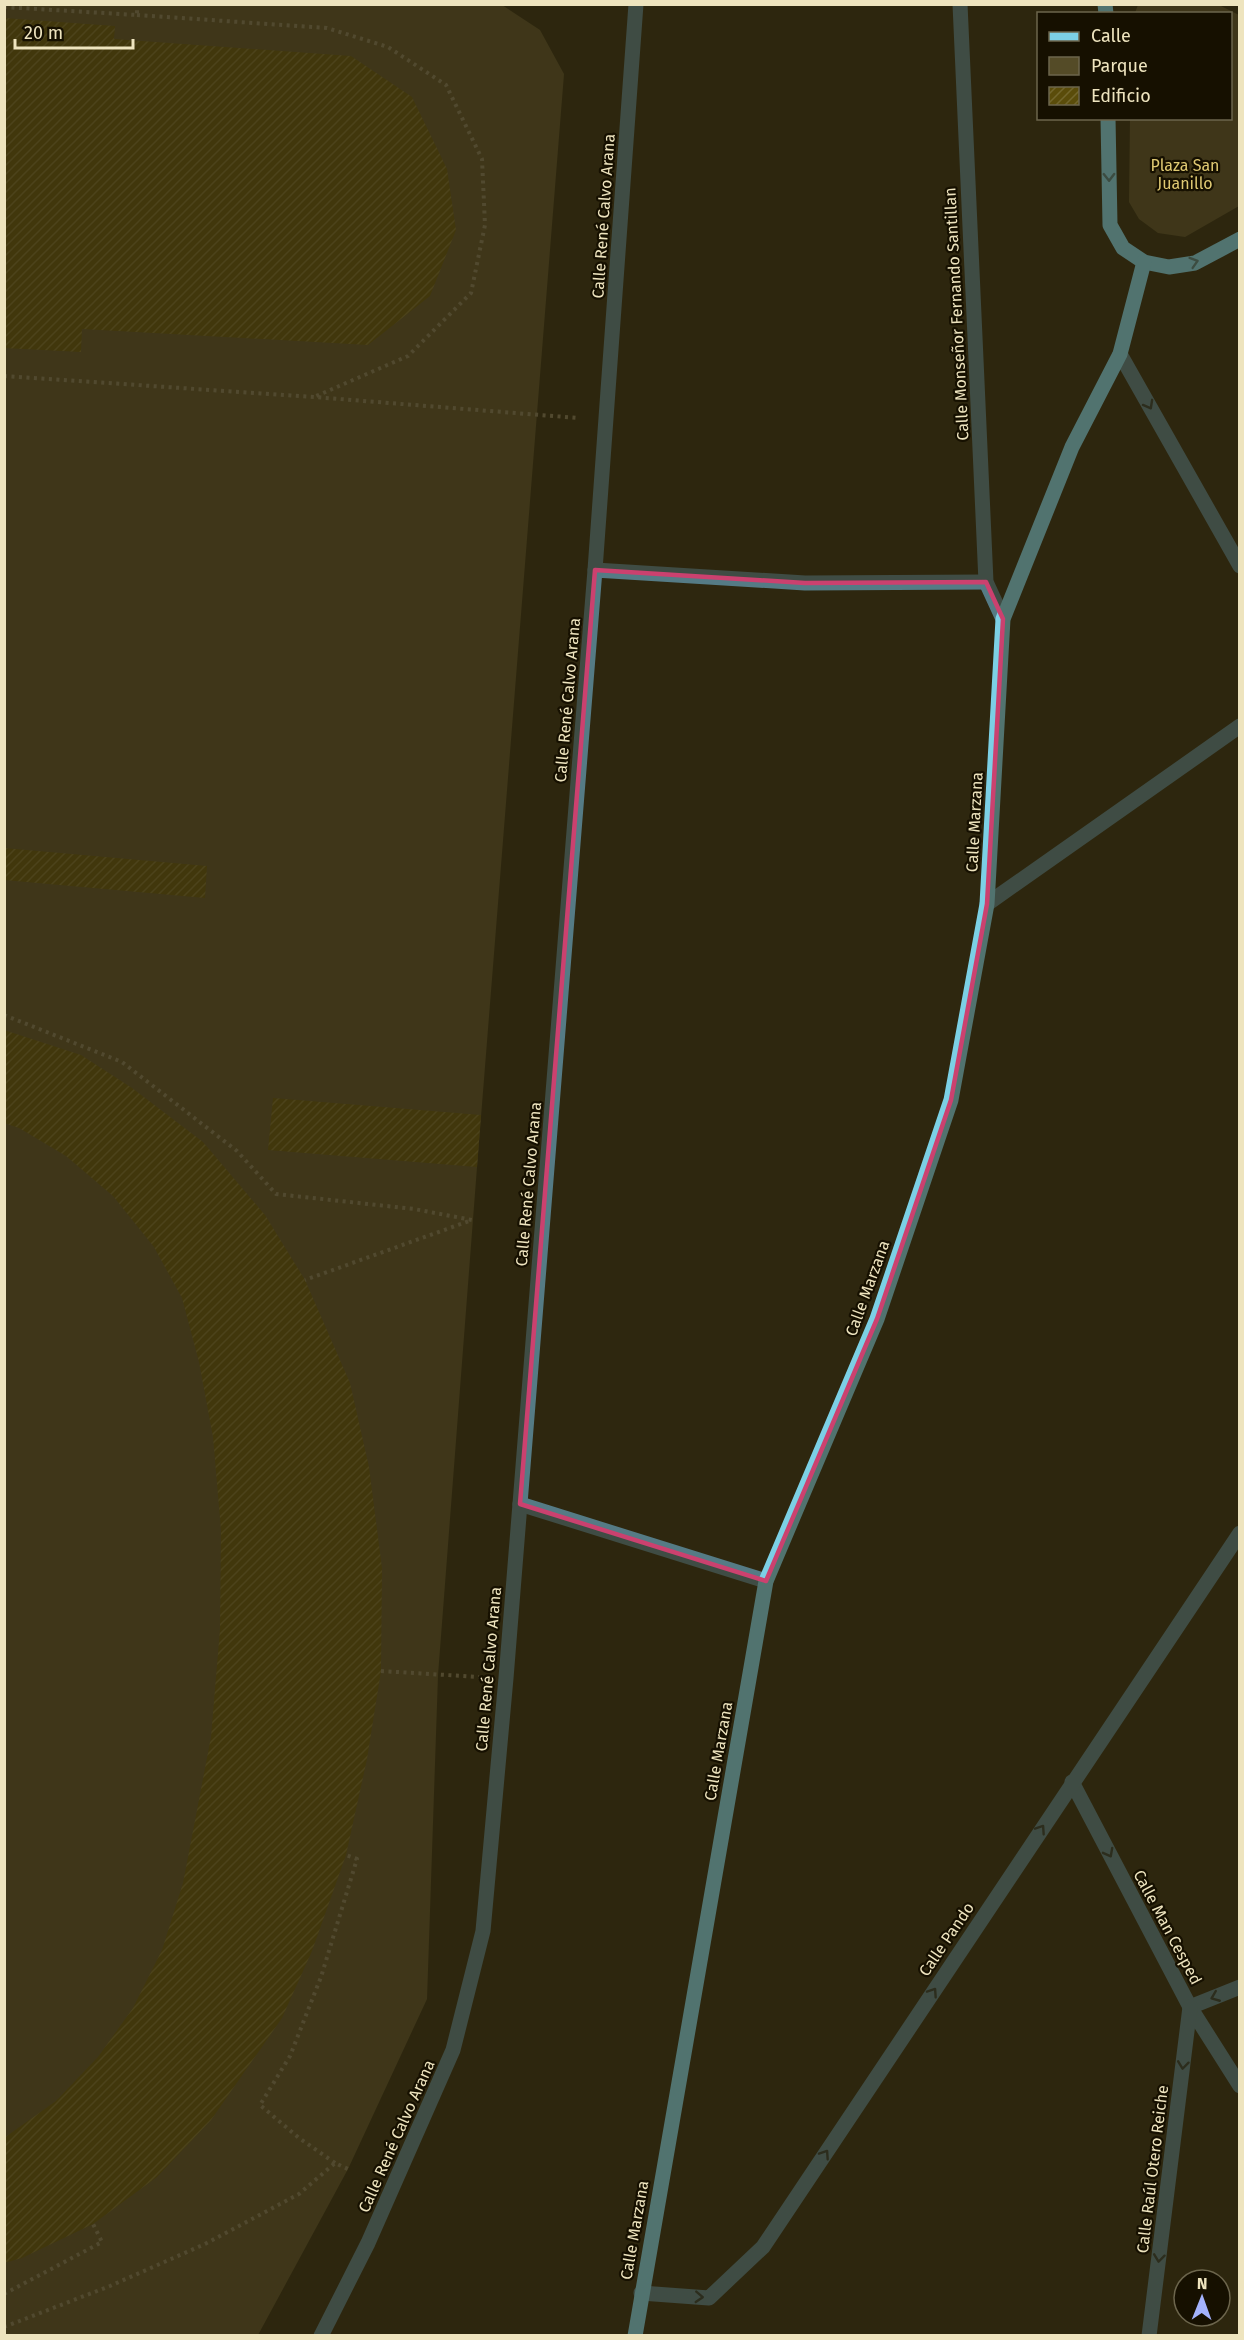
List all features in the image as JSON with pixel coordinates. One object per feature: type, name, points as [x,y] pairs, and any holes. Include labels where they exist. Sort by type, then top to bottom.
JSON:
[{"type":"main road","points":[[1108,120],[1110,225],[1124,248],[1144,262],[1169,267],[1195,263],[1239,239]]},
{"type":"main road","name":"Calle Marzana","points":[[635,2336],[766,1581],[877,1319],[951,1100],[987,904],[1003,619],[1072,447],[1120,354],[1144,262]]},
{"type":"street","name":"Calle René Calvo Arana","points":[[321,2336],[368,2243],[453,2050],[483,1931],[506,1678],[595,570],[636,4]]},
{"type":"street","name":"Calle Monseñor Fernando Santillan","points":[[960,4],[986,582],[1003,619]]},
{"type":"street","points":[[1120,354],[1239,566]]},
{"type":"street","points":[[595,570],[805,583],[986,582]]},
{"type":"street","points":[[987,904],[1239,726]]},
{"type":"street","points":[[520,1504],[766,1581]]},
{"type":"street","name":"Calle Pando","points":[[641,2293],[709,2298],[763,2247],[1239,1533]]},
{"type":"street","name":"Calle Man Cesped","points":[[1072,1782],[1190,2007],[1239,2086]]},
{"type":"street","points":[[1190,2007],[1239,1987]]},
{"type":"street","name":"Calle Raúl Otero Reiche","points":[[1149,2336],[1190,2007]]},
{"type":"path","points":[[137,4],[137,15]]},
{"type":"path","points":[[4,7],[327,28],[388,47],[446,85],[482,159],[486,225],[471,293],[408,356],[315,396]]},
{"type":"path","points":[[4,376],[315,396],[606,421]]},
{"type":"path","points":[[4,1015],[122,1062],[237,1151],[276,1194],[414,1209],[472,1220],[305,1280]]},
{"type":"path","points":[[381,1671],[506,1678]]},
{"type":"path","points":[[346,1855],[357,1859],[321,1977],[290,2056],[260,2105],[299,2138],[335,2163],[348,2169]]},
{"type":"path","points":[[4,2327],[110,2286],[205,2244],[299,2194],[335,2163]]},
{"type":"path","points":[[4,2294],[102,2242],[93,2224]]},
{"type":"highlighted area","points":[[595,570],[805,583],[986,582],[1003,619],[987,904],[951,1100],[877,1319],[766,1581],[520,1504]]},
{"type":"green space","points":[[5,5],[502,5],[540,30],[564,74],[438,1675],[427,1999],[348,2169],[258,2335],[5,2335]]},
{"type":"green space","name":"Plaza San Juanillo","points":[[1138,5],[1219,5],[1239,15],[1239,206],[1185,237],[1158,233],[1139,219],[1129,202],[1130,120],[1232,120],[1232,12],[1135,12]]},
{"type":"building","points":[[4,18],[115,26],[114,39],[351,56],[412,97],[447,169],[456,230],[430,296],[368,345],[82,329],[81,352],[4,348]]},
{"type":"building","points":[[4,848],[207,866],[205,898],[4,880]]},
{"type":"building","points":[[4,1030],[81,1055],[132,1088],[203,1142],[265,1215],[305,1280],[350,1383],[369,1467],[382,1568],[381,1671],[367,1759],[346,1855],[312,1951],[282,2018],[211,2120],[157,2177],[93,2224],[22,2258],[4,2263],[4,2138],[56,2101],[98,2057],[133,2008],[162,1950],[183,1883],[211,1737],[220,1629],[221,1530],[213,1437],[199,1362],[182,1298],[154,1247],[113,1196],[66,1156],[19,1128],[4,1123]]},
{"type":"building","points":[[273,1098],[481,1115],[477,1167],[268,1150]]}]
